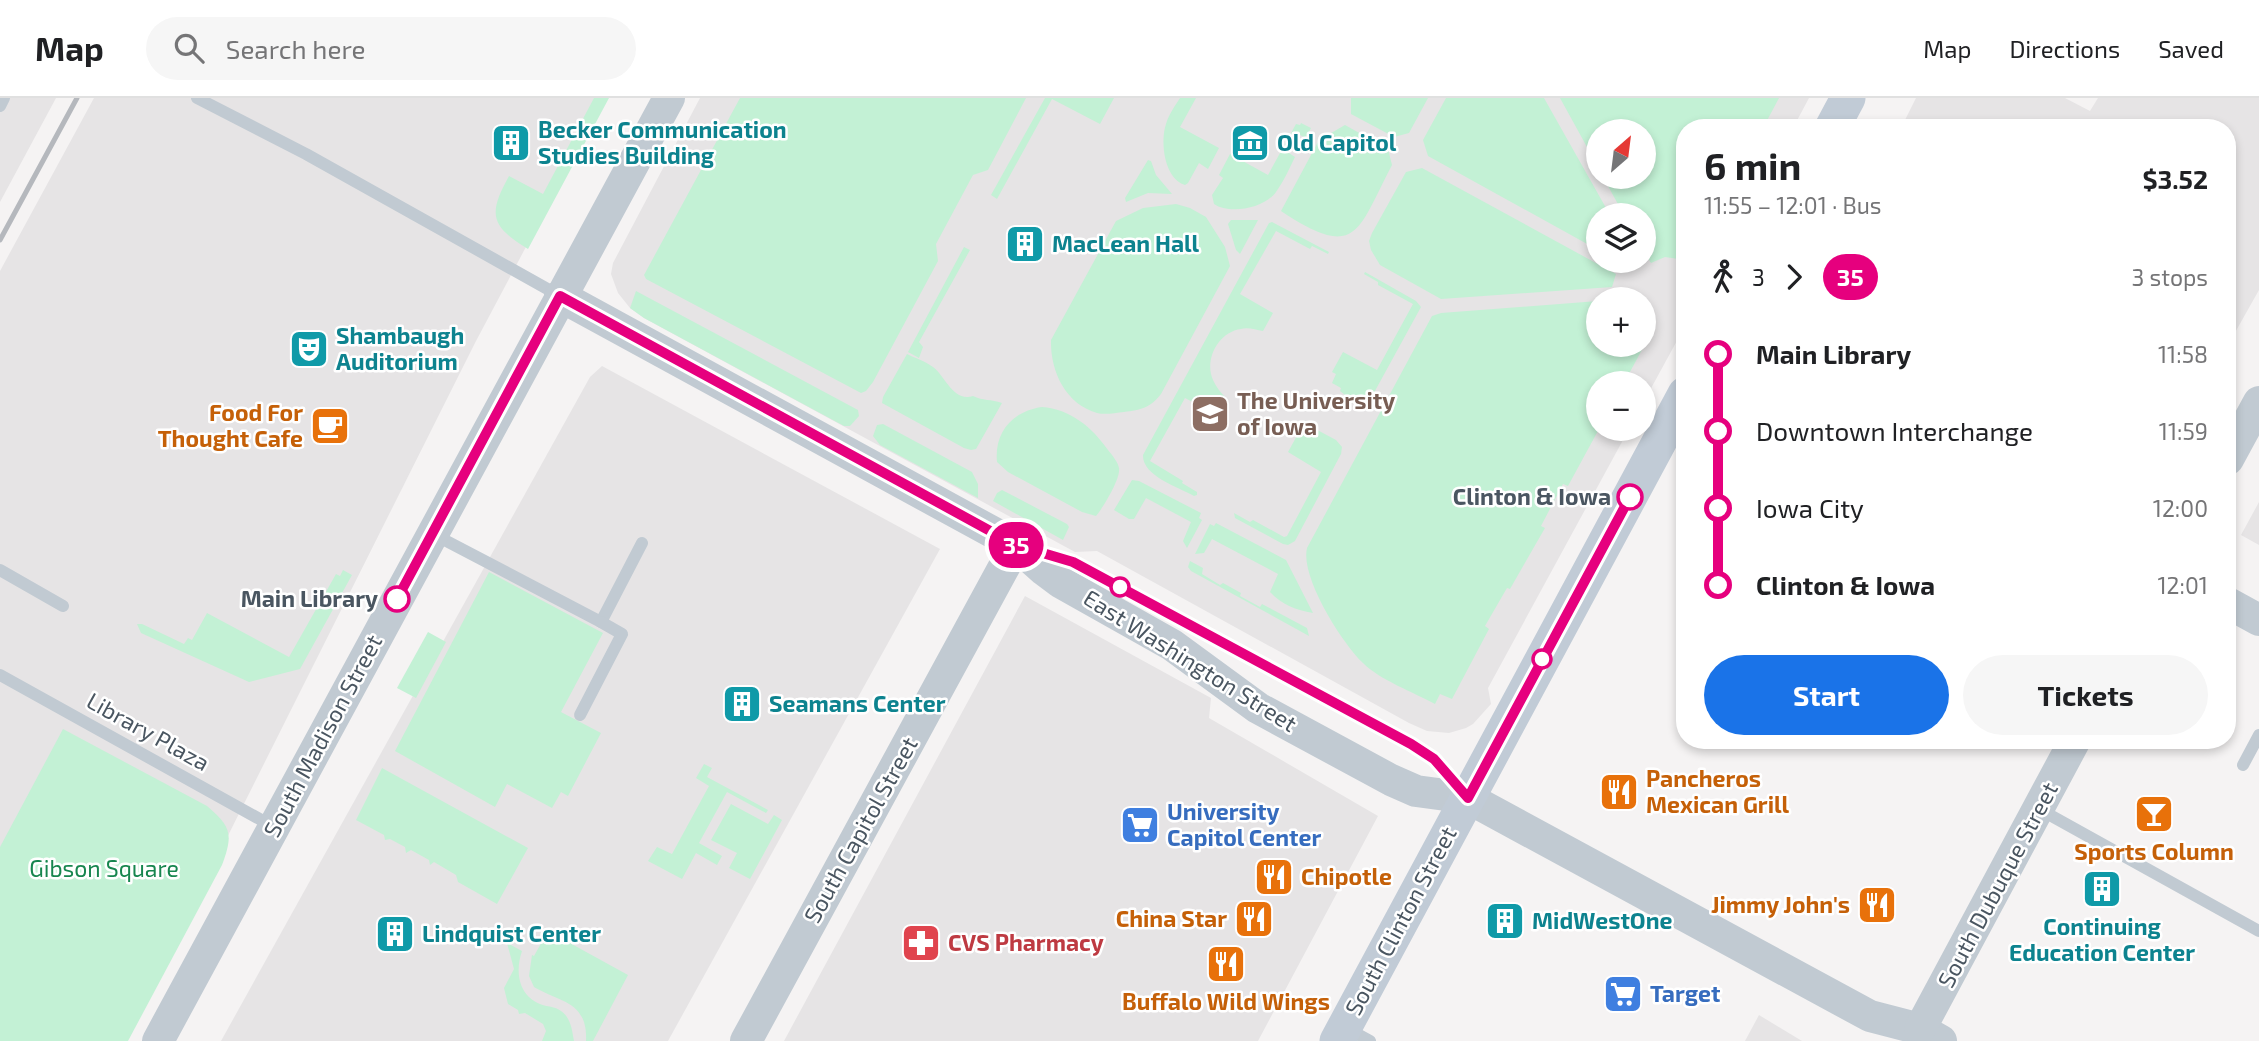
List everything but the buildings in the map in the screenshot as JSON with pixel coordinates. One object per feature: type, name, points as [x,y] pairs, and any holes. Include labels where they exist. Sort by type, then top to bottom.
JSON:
[{"type":"main road","points":[[1837,119],[1848,98]]},
{"type":"main road","name":"South Clinton Street","points":[[1351,1036],[1468,798],[1676,411]]},
{"type":"street","name":"South Madison Street","points":[[158,1041],[668,98]]},
{"type":"street","name":"East Washington Street","points":[[560,296],[1016,545],[1060,582],[1172,645],[1258,708],[1416,791],[1468,798],[1870,1016],[1931,1035]]},
{"type":"street","points":[[2236,444],[2259,402]]},
{"type":"street","name":"South Capitol Street","points":[[746,1041],[1016,545]]},
{"type":"street","points":[[2236,607],[2259,620]]},
{"type":"street","name":"South Dubuque Street","points":[[1931,1035],[2038,809],[2070,749]]},
{"type":"lane","points":[[0,106],[4,98]]},
{"type":"lane","points":[[197,98],[306,154],[560,296]]},
{"type":"lane","points":[[433,534],[622,634],[580,715]]},
{"type":"lane","points":[[601,622],[642,542]]},
{"type":"lane","points":[[0,570],[63,606]]},
{"type":"lane","name":"Library Plaza","points":[[0,675],[274,827]]},
{"type":"lane","points":[[2243,765],[2259,735]]},
{"type":"lane","points":[[2038,809],[2259,931]]},
{"type":"shaded area","points":[[0,98],[56,98],[0,202]]},
{"type":"shaded area","points":[[94,98],[605,98],[476,341],[125,1041],[0,1041],[0,271]]},
{"type":"shaded area","name":"The University of Iowa","points":[[700,98],[1809,98],[1798,119],[1676,119],[1676,342],[1656,379],[1656,371],[1586,371],[1586,441],[1622,441],[1488,688],[1491,704],[1473,724],[1449,733],[1427,731],[1409,723],[1097,551],[1075,552],[644,318],[630,308],[618,293],[611,274],[613,263]]},
{"type":"shaded area","points":[[1916,98],[2065,98],[2090,111],[2098,98],[2259,98],[2259,290],[2236,331],[2236,119],[1906,119]]},
{"type":"shaded area","points":[[602,366],[940,549],[668,1041],[221,1041],[590,377]]},
{"type":"shaded area","points":[[2259,502],[2259,545],[2241,535]]},
{"type":"shaded area","name":"University Capitol Center","points":[[1025,596],[1211,698],[1209,718],[1378,816],[1258,1041],[784,1041]]},
{"type":"shaded area","points":[[1759,1015],[1802,1041],[1745,1041]]},
{"type":"green space","points":[[594,98],[609,98],[528,249],[506,233],[496,218],[502,189],[509,176],[543,194]]},
{"type":"green space","points":[[740,98],[1026,98],[988,170],[973,175],[936,244],[938,261],[866,391],[861,393],[646,279],[644,275]]},
{"type":"green space","points":[[1045,98],[1114,98],[1100,124],[1052,99],[997,199],[991,195]]},
{"type":"green space","points":[[1180,98],[1196,98],[1180,127],[1219,148],[1208,169],[1199,163],[1185,185],[1172,175],[1168,168],[1163,140],[1170,113]]},
{"type":"green space","points":[[1351,98],[1428,98],[1409,133],[1394,137],[1351,114]]},
{"type":"green space","points":[[1446,98],[1544,98],[1586,172],[1586,189],[1595,189],[1603,203],[1586,203],[1586,243],[1428,156],[1423,140]]},
{"type":"green space","points":[[1560,98],[1779,98],[1768,119],[1676,119],[1676,259],[1665,257],[1656,261],[1656,203],[1617,203],[1610,189],[1656,189],[1656,119],[1586,119],[1586,145]]},
{"type":"green space","points":[[1301,123],[1311,128],[1306,138],[1300,135],[1289,153],[1295,157],[1282,184],[1271,198],[1256,206],[1238,209],[1214,204],[1212,195],[1223,178],[1219,175],[1230,154],[1268,175],[1296,124]]},
{"type":"green space","points":[[1345,125],[1388,149],[1392,165],[1362,222],[1352,232],[1341,236],[1326,235],[1281,211],[1319,140]]},
{"type":"green space","points":[[1148,160],[1151,161],[1156,175],[1172,194],[1148,193],[1126,202],[1125,198]]},
{"type":"green space","points":[[1422,168],[1586,258],[1586,273],[1616,274],[1612,287],[1441,299],[1380,265],[1369,241],[1406,172]]},
{"type":"green space","points":[[1176,204],[1206,217],[1225,247],[1230,266],[1157,399],[1145,408],[1130,411],[1103,414],[1086,409],[1068,394],[1062,384],[1053,363],[1051,340],[1116,221],[1143,208]]},
{"type":"green space","points":[[1231,220],[1258,220],[1240,254],[1236,250],[1228,224]]},
{"type":"green space","points":[[1272,222],[1329,252],[1328,254],[1312,246],[1310,249],[1276,231],[1240,294],[1273,313],[1263,331],[1241,329],[1226,335],[1220,341],[1210,364],[1213,380],[1226,398],[1217,415],[1185,398],[1150,461],[1197,492],[1194,496],[1154,475],[1144,462],[1143,455],[1269,223]]},
{"type":"green space","points":[[964,247],[970,250],[919,342],[923,347],[919,358],[908,352]]},
{"type":"green space","points":[[1365,272],[1416,301],[1421,307],[1370,400],[1361,404],[1354,402],[1332,383],[1336,374],[1332,372],[1343,352],[1377,370],[1413,304],[1378,285],[1378,282],[1364,274]]},
{"type":"green space","points":[[636,291],[858,410],[859,416],[850,426],[844,426],[644,318],[630,308]]},
{"type":"green space","points":[[1586,302],[1586,357],[1638,357],[1630,371],[1586,371],[1586,441],[1592,441],[1568,486],[1563,484],[1541,526],[1545,528],[1485,626],[1489,629],[1452,699],[1440,694],[1435,704],[1378,675],[1354,654],[1316,592],[1310,575],[1307,548],[1432,316],[1441,313]]},
{"type":"green space","points":[[907,354],[933,367],[950,388],[960,395],[1002,403],[976,449],[964,448],[882,403]]},
{"type":"green space","points":[[1042,407],[1062,411],[1080,421],[1095,434],[1117,463],[1119,473],[1107,500],[1096,516],[1082,512],[1008,472],[997,462],[1002,432],[1022,413]]},
{"type":"green space","points":[[883,424],[972,472],[978,484],[978,498],[880,445],[873,436],[877,425]]},
{"type":"green space","points":[[1308,425],[1336,440],[1342,447],[1341,454],[1295,541],[1288,545],[1235,518],[1234,513],[1284,537],[1287,536],[1321,472],[1288,452],[1299,432],[1304,433]]},
{"type":"green space","points":[[1132,480],[1139,481],[1201,513],[1199,518],[1202,520],[1187,548],[1183,541],[1191,522],[1146,498],[1134,519],[1114,510]]},
{"type":"green space","points":[[1002,490],[1067,524],[1069,527],[1063,540],[993,501]]},
{"type":"green space","points":[[1216,523],[1286,560],[1313,613],[1290,606],[1270,592],[1278,574],[1212,539],[1204,553],[1195,554],[1210,524],[1214,526]]},
{"type":"green space","points":[[1190,561],[1203,568],[1202,574],[1220,585],[1223,583],[1260,607],[1262,604],[1307,628],[1309,636],[1191,571],[1188,567]]},
{"type":"green space","points":[[343,570],[352,575],[300,669],[249,682],[141,633],[137,624],[184,644],[188,638],[192,640],[207,613],[289,657],[336,574],[340,576]]},
{"type":"green space","points":[[489,572],[603,633],[561,712],[601,733],[568,796],[561,792],[552,808],[507,784],[495,807],[395,751]]},
{"type":"green space","points":[[428,632],[446,642],[416,698],[397,688]]},
{"type":"green space","name":"Gibson Square","points":[[63,729],[207,806],[226,826],[228,832],[228,846],[222,865],[128,1041],[0,1041],[0,847]]},
{"type":"green space","points":[[704,764],[712,768],[707,777],[768,810],[766,813],[727,792],[699,843],[722,856],[717,865],[696,853],[682,879],[648,861],[657,847],[672,854],[709,786],[696,778]]},
{"type":"green space","points":[[382,768],[528,848],[497,904],[458,882],[456,875],[434,862],[430,865],[429,860],[411,850],[406,853],[405,847],[390,839],[385,840],[384,835],[356,820]]},
{"type":"green space","points":[[731,804],[768,824],[774,815],[782,820],[750,879],[729,868],[737,853],[711,840]]},
{"type":"green space","points":[[548,931],[628,975],[593,1041],[586,1041],[585,1028],[577,1010],[534,987],[529,976],[532,955],[534,956]]},
{"type":"green space","points":[[507,943],[522,951],[519,974],[527,995],[564,1014],[570,1024],[574,1041],[542,1041],[546,1031],[543,1024],[525,1013],[519,1014],[518,1010],[508,1004],[504,988],[514,969]]},
{"type":"railway","points":[[0,240],[77,98]]},
{"type":"bus line","name":"35","points":[[397,599],[560,296],[1016,545],[1073,562],[1411,744],[1434,759],[1468,798],[1630,497]]},
{"type":"place","name":"Becker Communication Studies Building","points":[[511,143]]},
{"type":"place","name":"Old Capitol","points":[[1250,143]]},
{"type":"place","name":"MacLean Hall","points":[[1025,244]]},
{"type":"place","name":"Shambaugh Auditorium","points":[[309,349]]},
{"type":"place","name":"The University of Iowa","points":[[1210,414]]},
{"type":"place","name":"Food For Thought Cafe","points":[[330,426]]},
{"type":"place","name":"Clinton & Iowa","points":[[1630,497]]},
{"type":"place","name":"Main Library","points":[[397,599]]},
{"type":"place","name":"Seamans Center","points":[[742,704]]},
{"type":"place","name":"Pancheros Mexican Grill","points":[[1619,792]]},
{"type":"place","name":"Sports Column","points":[[2154,814]]},
{"type":"place","name":"University Capitol Center","points":[[1140,825]]},
{"type":"place","name":"Chipotle","points":[[1274,877]]},
{"type":"place","name":"Continuing Education Center","points":[[2102,889]]},
{"type":"place","name":"Jimmy John's","points":[[1877,905]]},
{"type":"place","name":"China Star","points":[[1254,919]]},
{"type":"place","name":"MidWestOne","points":[[1505,921]]},
{"type":"place","name":"Lindquist Center","points":[[395,934]]},
{"type":"place","name":"CVS Pharmacy","points":[[921,943]]},
{"type":"place","name":"Buffalo Wild Wings","points":[[1226,964]]},
{"type":"place","name":"Target","points":[[1623,994]]}]
